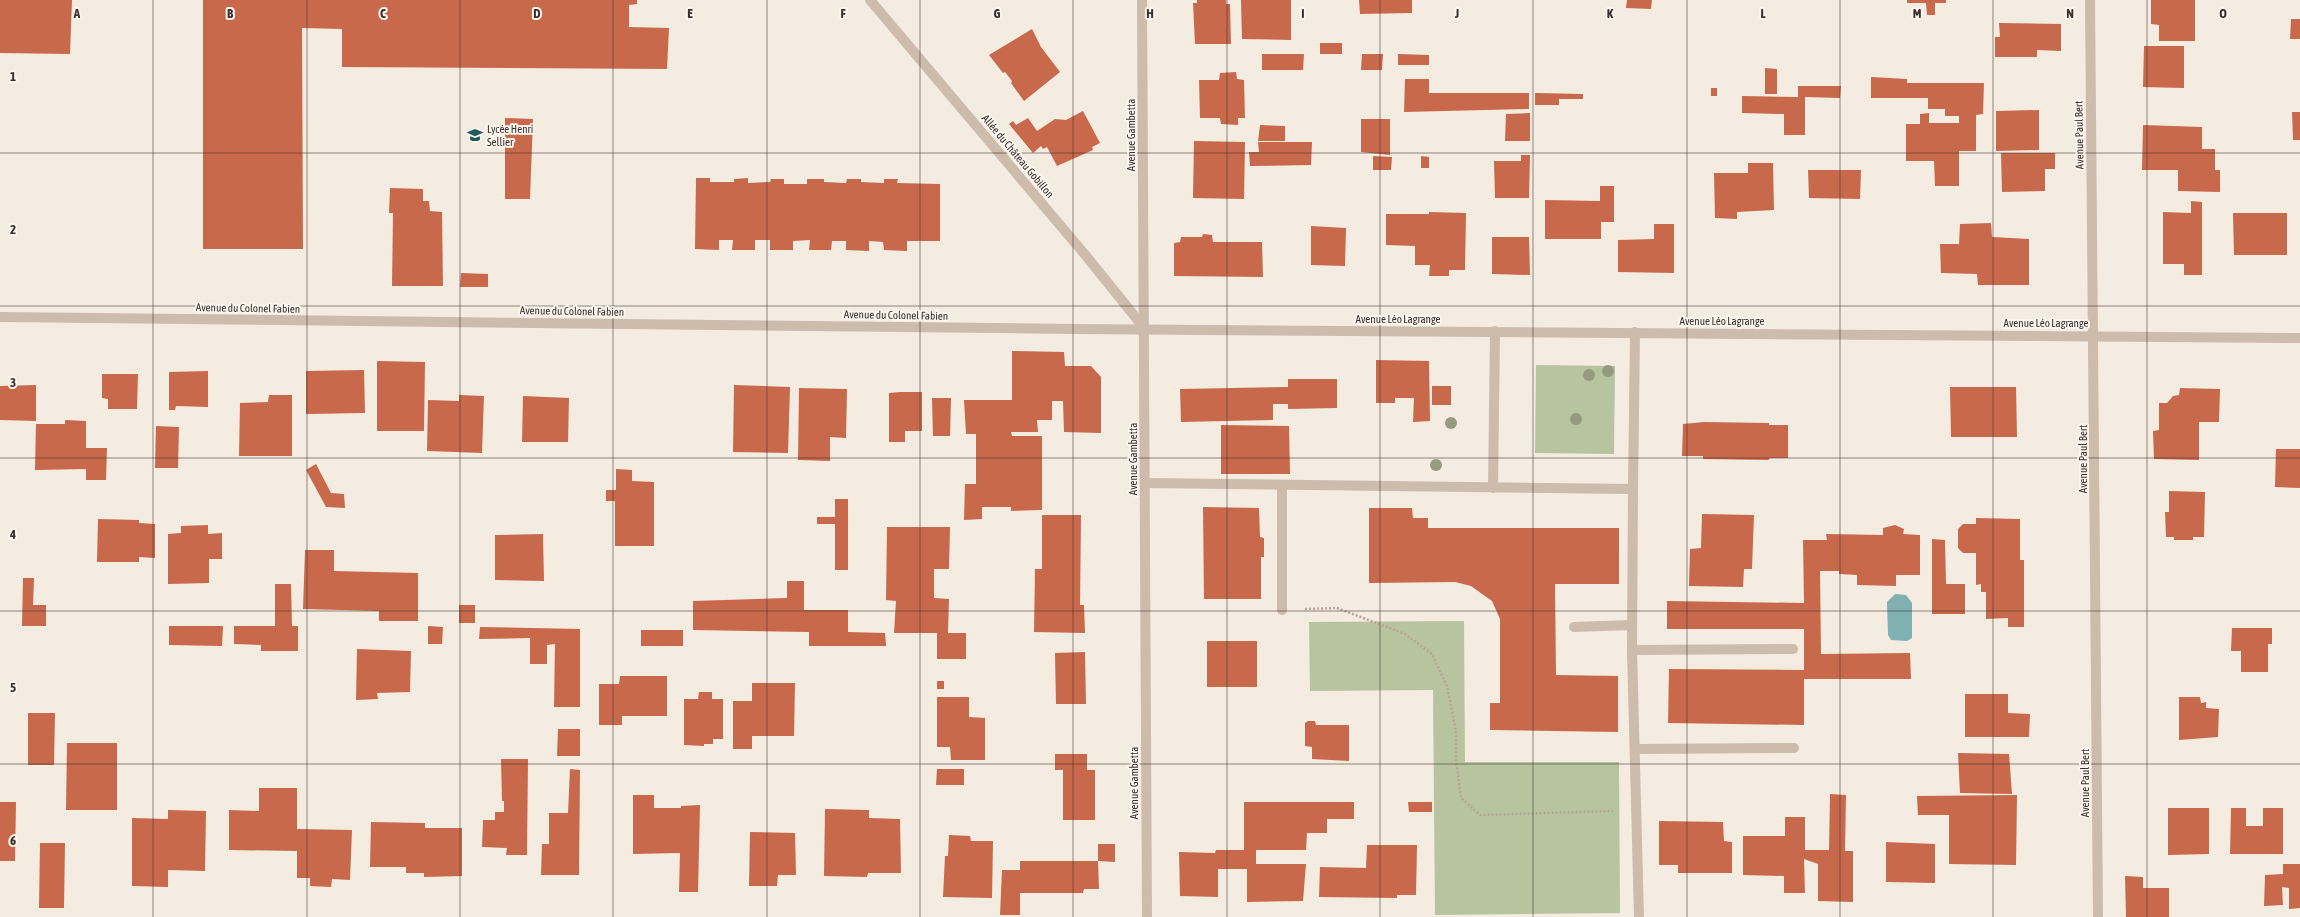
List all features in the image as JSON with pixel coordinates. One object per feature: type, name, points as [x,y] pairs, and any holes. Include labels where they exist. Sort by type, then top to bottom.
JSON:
[{"type":"street","name":"Allée du Château Gobillon","points":[[870,0],[1087,257],[1145,329]]},
{"type":"street","name":"Avenue Gambetta","points":[[1142,0],[1145,329],[1147,917]]},
{"type":"street","name":"Avenue Paul Bert","points":[[2090,0],[2098,917]]},
{"type":"street","name":"Avenue du Colonel Fabien","points":[[0,317],[1145,329]]},
{"type":"street","name":"Avenue Léo Lagrange","points":[[1145,329],[2094,335],[2300,338]]},
{"type":"street","points":[[1493,488],[1495,331]]},
{"type":"street","points":[[1635,332],[1632,650],[1639,917]]},
{"type":"street","points":[[1145,483],[1633,489]]},
{"type":"street","points":[[1282,485],[1282,610]]},
{"type":"street","points":[[1574,626],[1632,625]]},
{"type":"street","points":[[1632,650],[1793,649]]},
{"type":"street","points":[[1635,749],[1794,748]]},
{"type":"path","points":[[1282,610],[1337,608],[1405,634],[1432,654],[1447,686],[1456,731],[1456,760],[1461,798],[1480,815],[1636,811]]},
{"type":"green space","points":[[1536,365],[1615,366],[1614,454],[1535,453]]},
{"type":"green space","points":[[1464,621],[1465,762],[1619,762],[1620,913],[1435,915],[1433,690],[1310,691],[1309,622]]},
{"type":"water","points":[[1895,594],[1906,595],[1912,603],[1912,638],[1907,641],[1891,640],[1888,635],[1887,602]]},
{"type":"building","points":[[0,0],[72,0],[70,54],[0,53]]},
{"type":"building","points":[[203,0],[637,0],[637,4],[629,5],[629,27],[669,28],[667,69],[342,67],[342,29],[302,28],[303,249],[203,249]]},
{"type":"building","points":[[1197,0],[1226,0],[1226,4],[1230,4],[1231,44],[1195,44],[1193,3],[1197,3]]},
{"type":"building","points":[[1241,0],[1291,0],[1291,40],[1242,39]]},
{"type":"building","points":[[1359,0],[1412,0],[1412,13],[1360,14]]},
{"type":"building","points":[[1627,0],[1652,0],[1651,9],[1626,8]]},
{"type":"building","points":[[1907,0],[1946,0],[1946,3],[1935,3],[1935,15],[1927,15],[1926,3],[1907,3]]},
{"type":"building","points":[[2151,0],[2195,0],[2195,41],[2159,41],[2159,25],[2151,24]]},
{"type":"building","points":[[2291,19],[2300,19],[2300,39],[2290,39]]},
{"type":"building","points":[[1999,23],[2061,24],[2061,51],[2037,50],[2037,57],[1995,57],[1995,37],[2000,37]]},
{"type":"building","points":[[1032,29],[1041,47],[1060,72],[1024,101],[1011,83],[1012,81],[1005,72],[1003,73],[989,55]]},
{"type":"building","points":[[1320,43],[1342,43],[1342,54],[1320,54]]},
{"type":"building","points":[[2144,46],[2184,46],[2184,88],[2143,87]]},
{"type":"building","points":[[1262,54],[1304,54],[1303,70],[1262,70]]},
{"type":"building","points":[[1362,54],[1383,54],[1382,70],[1361,70]]},
{"type":"building","points":[[1398,54],[1429,55],[1429,65],[1398,65]]},
{"type":"building","points":[[1765,68],[1777,69],[1777,94],[1765,94]]},
{"type":"building","points":[[1236,72],[1237,79],[1244,80],[1245,118],[1238,118],[1238,125],[1221,124],[1220,118],[1200,118],[1199,80],[1219,80],[1220,73]]},
{"type":"building","points":[[1871,77],[1907,79],[1907,83],[1984,83],[1983,114],[1976,115],[1976,151],[1959,151],[1959,186],[1935,186],[1934,161],[1906,161],[1906,124],[1920,124],[1920,114],[1929,113],[1929,123],[1959,123],[1959,116],[1945,116],[1945,109],[1928,109],[1928,98],[1871,98]]},
{"type":"building","points":[[1405,79],[1429,79],[1429,93],[1529,93],[1529,109],[1404,112]]},
{"type":"building","points":[[1798,86],[1841,86],[1840,98],[1805,97],[1805,135],[1784,135],[1784,114],[1742,113],[1742,96],[1798,97]]},
{"type":"building","points":[[1711,88],[1717,88],[1717,96],[1711,96]]},
{"type":"building","points":[[1535,93],[1583,94],[1583,99],[1559,99],[1559,105],[1535,105]]},
{"type":"building","points":[[2039,110],[2039,150],[1996,151],[1996,111]]},
{"type":"building","points":[[1083,111],[1100,143],[1092,147],[1093,150],[1057,166],[1047,147],[1043,149],[1041,146],[1033,153],[1009,124],[1013,121],[1016,125],[1028,118],[1037,131],[1055,119],[1066,120]]},
{"type":"building","points":[[2292,112],[2300,112],[2300,140],[2293,140]]},
{"type":"building","points":[[1530,113],[1530,141],[1505,141],[1506,114]]},
{"type":"building","points":[[505,118],[533,119],[530,199],[505,199]]},
{"type":"building","points":[[1361,119],[1390,119],[1390,155],[1361,152]]},
{"type":"building","points":[[1260,125],[1285,126],[1285,141],[1258,141]]},
{"type":"building","points":[[2143,125],[2202,127],[2202,149],[2215,149],[2215,170],[2220,170],[2220,192],[2178,191],[2178,170],[2142,170]]},
{"type":"building","points":[[1194,141],[1245,142],[1244,199],[1193,198]]},
{"type":"building","points":[[1258,142],[1312,142],[1311,165],[1250,166],[1249,152],[1259,152]]},
{"type":"building","points":[[2001,153],[2055,153],[2055,169],[2045,169],[2045,191],[2002,192]]},
{"type":"building","points":[[1521,155],[1530,155],[1529,198],[1495,198],[1494,161],[1521,161]]},
{"type":"building","points":[[1373,156],[1392,157],[1391,170],[1373,170]]},
{"type":"building","points":[[1421,156],[1429,157],[1429,168],[1421,168]]},
{"type":"building","points":[[1748,163],[1773,163],[1774,210],[1737,212],[1737,219],[1715,218],[1714,173],[1748,173]]},
{"type":"building","points":[[1808,170],[1861,170],[1860,199],[1809,198]]},
{"type":"building","points":[[696,178],[710,178],[710,182],[734,182],[734,179],[748,178],[748,183],[770,182],[771,179],[784,179],[784,184],[807,184],[807,179],[824,179],[824,182],[846,183],[847,179],[861,179],[861,182],[884,183],[884,179],[898,179],[897,183],[940,184],[940,241],[907,241],[907,251],[884,250],[883,242],[869,241],[869,251],[846,250],[846,241],[832,241],[831,250],[809,250],[810,240],[793,241],[793,250],[770,250],[770,240],[755,240],[755,250],[732,250],[733,240],[719,240],[719,250],[695,249]]},
{"type":"building","points":[[1600,186],[1614,186],[1614,222],[1601,222],[1601,239],[1545,239],[1545,200],[1600,201]]},
{"type":"building","points":[[390,188],[423,189],[423,201],[429,201],[430,211],[442,212],[443,286],[392,286],[393,213],[389,213]]},
{"type":"building","points":[[2191,201],[2202,202],[2202,275],[2184,275],[2184,264],[2163,264],[2163,212],[2191,213]]},
{"type":"building","points":[[1429,212],[1466,213],[1465,270],[1449,270],[1449,276],[1429,276],[1430,265],[1415,265],[1415,246],[1386,245],[1386,214],[1429,214]]},
{"type":"building","points":[[2233,213],[2287,213],[2287,255],[2234,255]]},
{"type":"building","points":[[1991,223],[1992,237],[2029,239],[2029,285],[1978,285],[1977,274],[1941,273],[1940,244],[1959,244],[1960,224]]},
{"type":"building","points":[[1654,224],[1674,224],[1674,273],[1618,272],[1618,240],[1654,239]]},
{"type":"building","points":[[1311,226],[1346,228],[1345,266],[1311,265]]},
{"type":"building","points":[[1203,234],[1212,235],[1213,242],[1262,242],[1263,277],[1174,276],[1174,243],[1180,242],[1181,237],[1202,237]]},
{"type":"building","points":[[1492,237],[1529,237],[1530,275],[1492,274]]},
{"type":"building","points":[[461,273],[488,274],[488,287],[460,287]]},
{"type":"building","points":[[1012,351],[1064,352],[1065,366],[1091,366],[1101,377],[1101,433],[1064,432],[1063,401],[1052,401],[1052,420],[1037,420],[1038,432],[1011,432],[1012,436],[1042,436],[1042,510],[1011,511],[1011,507],[982,507],[982,519],[964,520],[965,484],[976,484],[976,434],[966,434],[964,400],[1012,400]]},
{"type":"building","points":[[1376,360],[1429,361],[1430,421],[1413,422],[1414,398],[1395,398],[1395,403],[1376,403]]},
{"type":"building","points":[[377,361],[425,362],[424,431],[377,431]]},
{"type":"building","points":[[364,370],[365,413],[306,414],[306,371]]},
{"type":"building","points":[[208,371],[208,407],[176,406],[175,410],[169,410],[169,372]]},
{"type":"building","points":[[102,374],[138,374],[137,409],[108,409],[108,399],[102,398]]},
{"type":"building","points":[[1288,379],[1337,379],[1337,408],[1288,409],[1288,404],[1273,404],[1273,420],[1181,422],[1180,389],[1288,387]]},
{"type":"building","points":[[36,385],[36,421],[0,420],[0,386]]},
{"type":"building","points":[[734,385],[790,387],[788,453],[733,452]]},
{"type":"building","points":[[1432,386],[1451,386],[1451,405],[1432,405]]},
{"type":"building","points":[[1950,387],[2016,387],[2017,437],[1951,437]]},
{"type":"building","points":[[799,388],[847,389],[846,438],[830,437],[830,461],[798,460]]},
{"type":"building","points":[[2180,388],[2220,389],[2219,422],[2199,422],[2199,460],[2154,459],[2153,431],[2159,430],[2159,403],[2167,403],[2173,396],[2179,395]]},
{"type":"building","points":[[922,392],[922,431],[905,431],[905,442],[889,442],[889,393]]},
{"type":"building","points":[[269,395],[292,395],[292,456],[239,456],[240,403],[268,402]]},
{"type":"building","points":[[459,395],[484,396],[482,453],[427,451],[428,400],[459,401]]},
{"type":"building","points":[[523,396],[569,398],[568,442],[522,442]]},
{"type":"building","points":[[932,398],[951,398],[950,436],[933,436]]},
{"type":"building","points":[[65,420],[86,421],[86,448],[107,448],[106,480],[86,480],[86,469],[35,470],[36,424],[65,424]]},
{"type":"building","points":[[1704,422],[1769,423],[1769,425],[1788,425],[1788,458],[1770,458],[1768,460],[1703,459],[1703,456],[1682,456],[1683,424]]},
{"type":"building","points":[[1221,425],[1289,426],[1290,474],[1221,474]]},
{"type":"building","points":[[156,426],[179,427],[178,468],[155,468]]},
{"type":"building","points":[[2276,449],[2300,449],[2300,488],[2275,487]]},
{"type":"building","points":[[316,464],[331,493],[344,494],[345,508],[326,507],[306,470]]},
{"type":"building","points":[[616,469],[632,470],[632,481],[654,482],[654,546],[615,546],[615,501],[606,501],[606,490],[616,490]]},
{"type":"building","points":[[2169,491],[2205,492],[2204,537],[2193,537],[2193,540],[2174,540],[2174,537],[2166,537],[2165,512],[2169,512]]},
{"type":"building","points":[[835,499],[848,499],[848,570],[835,570],[835,524],[817,524],[817,517],[835,517]]},
{"type":"building","points":[[1203,507],[1259,508],[1260,537],[1264,538],[1264,557],[1261,557],[1261,599],[1204,599]]},
{"type":"building","points":[[1369,508],[1412,508],[1413,518],[1428,518],[1428,528],[1619,528],[1619,584],[1555,584],[1556,675],[1618,676],[1618,732],[1490,730],[1490,703],[1500,703],[1500,619],[1492,601],[1471,586],[1455,582],[1369,583]]},
{"type":"building","points":[[1702,514],[1754,515],[1752,569],[1744,569],[1743,587],[1689,586],[1690,549],[1701,548]]},
{"type":"building","points":[[1042,515],[1081,515],[1080,605],[1084,605],[1085,633],[1034,632],[1035,569],[1042,569]]},
{"type":"building","points":[[1976,518],[2020,519],[2020,560],[2024,560],[2024,627],[2008,627],[2008,618],[1986,619],[1986,592],[1981,592],[1981,584],[1976,585],[1976,553],[1963,553],[1958,548],[1958,529],[1963,524],[1976,524]]},
{"type":"building","points":[[98,519],[139,520],[139,523],[155,524],[155,558],[139,557],[139,562],[97,562]]},
{"type":"building","points":[[208,525],[208,534],[222,533],[222,559],[209,559],[209,583],[168,584],[168,534],[181,533],[181,526]]},
{"type":"building","points":[[1895,525],[1904,529],[1903,534],[1920,535],[1920,575],[1896,575],[1896,586],[1857,585],[1857,575],[1839,574],[1839,571],[1820,571],[1821,654],[1910,653],[1911,679],[1804,679],[1804,725],[1668,723],[1669,669],[1804,670],[1804,629],[1667,629],[1667,601],[1804,603],[1803,540],[1827,540],[1826,534],[1883,535],[1883,528]]},
{"type":"building","points":[[887,527],[950,527],[949,569],[934,569],[934,598],[949,599],[948,633],[966,633],[966,659],[937,659],[937,633],[894,633],[896,601],[886,600]]},
{"type":"building","points":[[543,534],[544,581],[495,580],[495,535]]},
{"type":"building","points":[[1932,539],[1945,540],[1946,584],[1965,584],[1965,614],[1932,614]]},
{"type":"building","points":[[305,550],[334,550],[334,571],[418,573],[418,621],[379,621],[379,611],[303,609]]},
{"type":"building","points":[[23,578],[34,578],[33,605],[46,605],[46,626],[22,626]]},
{"type":"building","points":[[787,581],[804,581],[804,610],[848,610],[848,632],[885,633],[886,646],[809,646],[809,632],[693,630],[693,601],[787,598]]},
{"type":"building","points":[[275,584],[291,584],[292,626],[298,626],[298,651],[261,651],[261,645],[234,644],[234,626],[275,626]]},
{"type":"building","points":[[459,605],[475,605],[475,623],[459,623]]},
{"type":"building","points":[[169,626],[223,626],[222,646],[169,645]]},
{"type":"building","points":[[428,626],[443,627],[442,644],[428,644]]},
{"type":"building","points":[[480,627],[580,629],[580,707],[554,707],[555,644],[547,645],[547,664],[530,664],[530,638],[479,639]]},
{"type":"building","points":[[2232,628],[2272,628],[2272,644],[2268,644],[2268,672],[2241,672],[2241,651],[2231,651]]},
{"type":"building","points":[[641,630],[683,630],[683,646],[641,646]]},
{"type":"building","points":[[1207,641],[1257,641],[1257,687],[1207,687]]},
{"type":"building","points":[[357,649],[411,651],[410,692],[377,693],[378,699],[356,700]]},
{"type":"building","points":[[1085,652],[1086,704],[1056,704],[1055,653]]},
{"type":"building","points":[[620,676],[667,676],[667,716],[622,716],[622,725],[599,725],[599,684],[619,684]]},
{"type":"building","points":[[937,681],[944,681],[944,689],[937,689]]},
{"type":"building","points":[[752,683],[795,683],[794,736],[752,736],[752,749],[733,749],[733,701],[752,701]]},
{"type":"building","points":[[699,692],[712,692],[712,699],[723,699],[723,739],[713,739],[713,744],[704,744],[704,746],[684,745],[684,699],[698,699]]},
{"type":"building","points":[[1965,694],[2008,694],[2008,713],[2030,714],[2029,737],[1965,737]]},
{"type":"building","points":[[937,697],[969,697],[969,717],[985,718],[985,760],[951,760],[950,747],[937,747]]},
{"type":"building","points":[[2179,697],[2200,697],[2201,703],[2206,702],[2206,708],[2219,709],[2218,737],[2179,740]]},
{"type":"building","points":[[28,713],[55,713],[54,765],[28,765]]},
{"type":"building","points":[[1308,721],[1315,721],[1316,725],[1349,725],[1349,761],[1312,759],[1312,747],[1305,746],[1305,723]]},
{"type":"building","points":[[558,729],[580,729],[580,756],[557,756]]},
{"type":"building","points":[[67,743],[117,743],[117,810],[66,810]]},
{"type":"building","points":[[1958,753],[2009,754],[2012,794],[1960,793]]},
{"type":"building","points":[[1055,754],[1087,754],[1087,770],[1095,770],[1095,820],[1063,820],[1063,770],[1055,770]]},
{"type":"building","points":[[501,759],[528,759],[527,855],[506,855],[507,848],[482,847],[483,820],[495,820],[495,812],[504,812],[504,801],[502,801]]},
{"type":"building","points":[[570,769],[580,770],[579,875],[541,875],[542,844],[549,844],[549,813],[568,813]]},
{"type":"building","points":[[937,769],[964,769],[964,785],[936,785]]},
{"type":"building","points":[[259,788],[297,788],[297,829],[352,830],[350,880],[332,879],[331,887],[310,886],[310,878],[297,878],[297,851],[229,850],[229,810],[259,811]]},
{"type":"building","points":[[1830,794],[1846,795],[1845,851],[1853,851],[1853,902],[1818,901],[1818,864],[1804,859],[1805,893],[1784,893],[1784,876],[1743,875],[1743,836],[1785,836],[1785,817],[1805,817],[1805,850],[1829,850]]},
{"type":"building","points":[[633,795],[654,795],[654,808],[681,808],[681,806],[700,805],[698,892],[679,892],[680,853],[633,854]]},
{"type":"building","points":[[2017,795],[2016,865],[1949,864],[1949,815],[1918,815],[1917,796]]},
{"type":"building","points":[[0,802],[16,802],[15,861],[0,861]]},
{"type":"building","points":[[1244,802],[1354,802],[1354,819],[1327,819],[1327,833],[1307,833],[1306,850],[1256,850],[1256,864],[1306,864],[1303,901],[1247,902],[1247,869],[1218,869],[1218,897],[1180,896],[1179,852],[1215,853],[1216,850],[1244,850]]},
{"type":"building","points":[[1408,802],[1432,802],[1432,812],[1409,812]]},
{"type":"building","points":[[2168,808],[2209,808],[2209,854],[2168,855]]},
{"type":"building","points":[[2231,808],[2246,808],[2246,826],[2263,826],[2263,808],[2283,808],[2283,854],[2230,854]]},
{"type":"building","points":[[825,809],[869,810],[869,818],[900,819],[901,873],[868,873],[867,877],[824,876]]},
{"type":"building","points":[[168,810],[206,811],[205,871],[168,870],[168,887],[132,886],[132,818],[168,819]]},
{"type":"building","points":[[1659,821],[1723,822],[1724,841],[1732,842],[1732,873],[1678,873],[1678,865],[1659,865]]},
{"type":"building","points":[[371,822],[425,823],[425,828],[462,828],[462,876],[424,877],[424,873],[406,873],[406,867],[370,867]]},
{"type":"building","points":[[750,832],[795,833],[796,875],[778,875],[777,886],[749,886]]},
{"type":"building","points":[[949,835],[970,836],[971,841],[993,841],[992,898],[943,897],[945,856],[948,856]]},
{"type":"building","points":[[1886,842],[1935,844],[1935,883],[1886,882]]},
{"type":"building","points":[[40,843],[65,843],[64,908],[39,908]]},
{"type":"building","points":[[1098,844],[1115,844],[1115,862],[1098,861]]},
{"type":"building","points":[[1367,845],[1417,845],[1416,895],[1397,895],[1397,898],[1319,897],[1320,867],[1366,868]]},
{"type":"building","points":[[1020,861],[1098,861],[1099,889],[1084,889],[1083,893],[1020,893],[1020,915],[1000,915],[1002,870],[1020,870]]},
{"type":"building","points":[[2283,864],[2300,864],[2300,908],[2289,909],[2289,888],[2282,887],[2283,905],[2264,906],[2265,875],[2283,874]]},
{"type":"building","points":[[2125,876],[2143,877],[2143,888],[2169,888],[2169,917],[2126,917]]},
{"type":"place","name":"Lycée Henri Sellier","points":[[475,135]]}]
